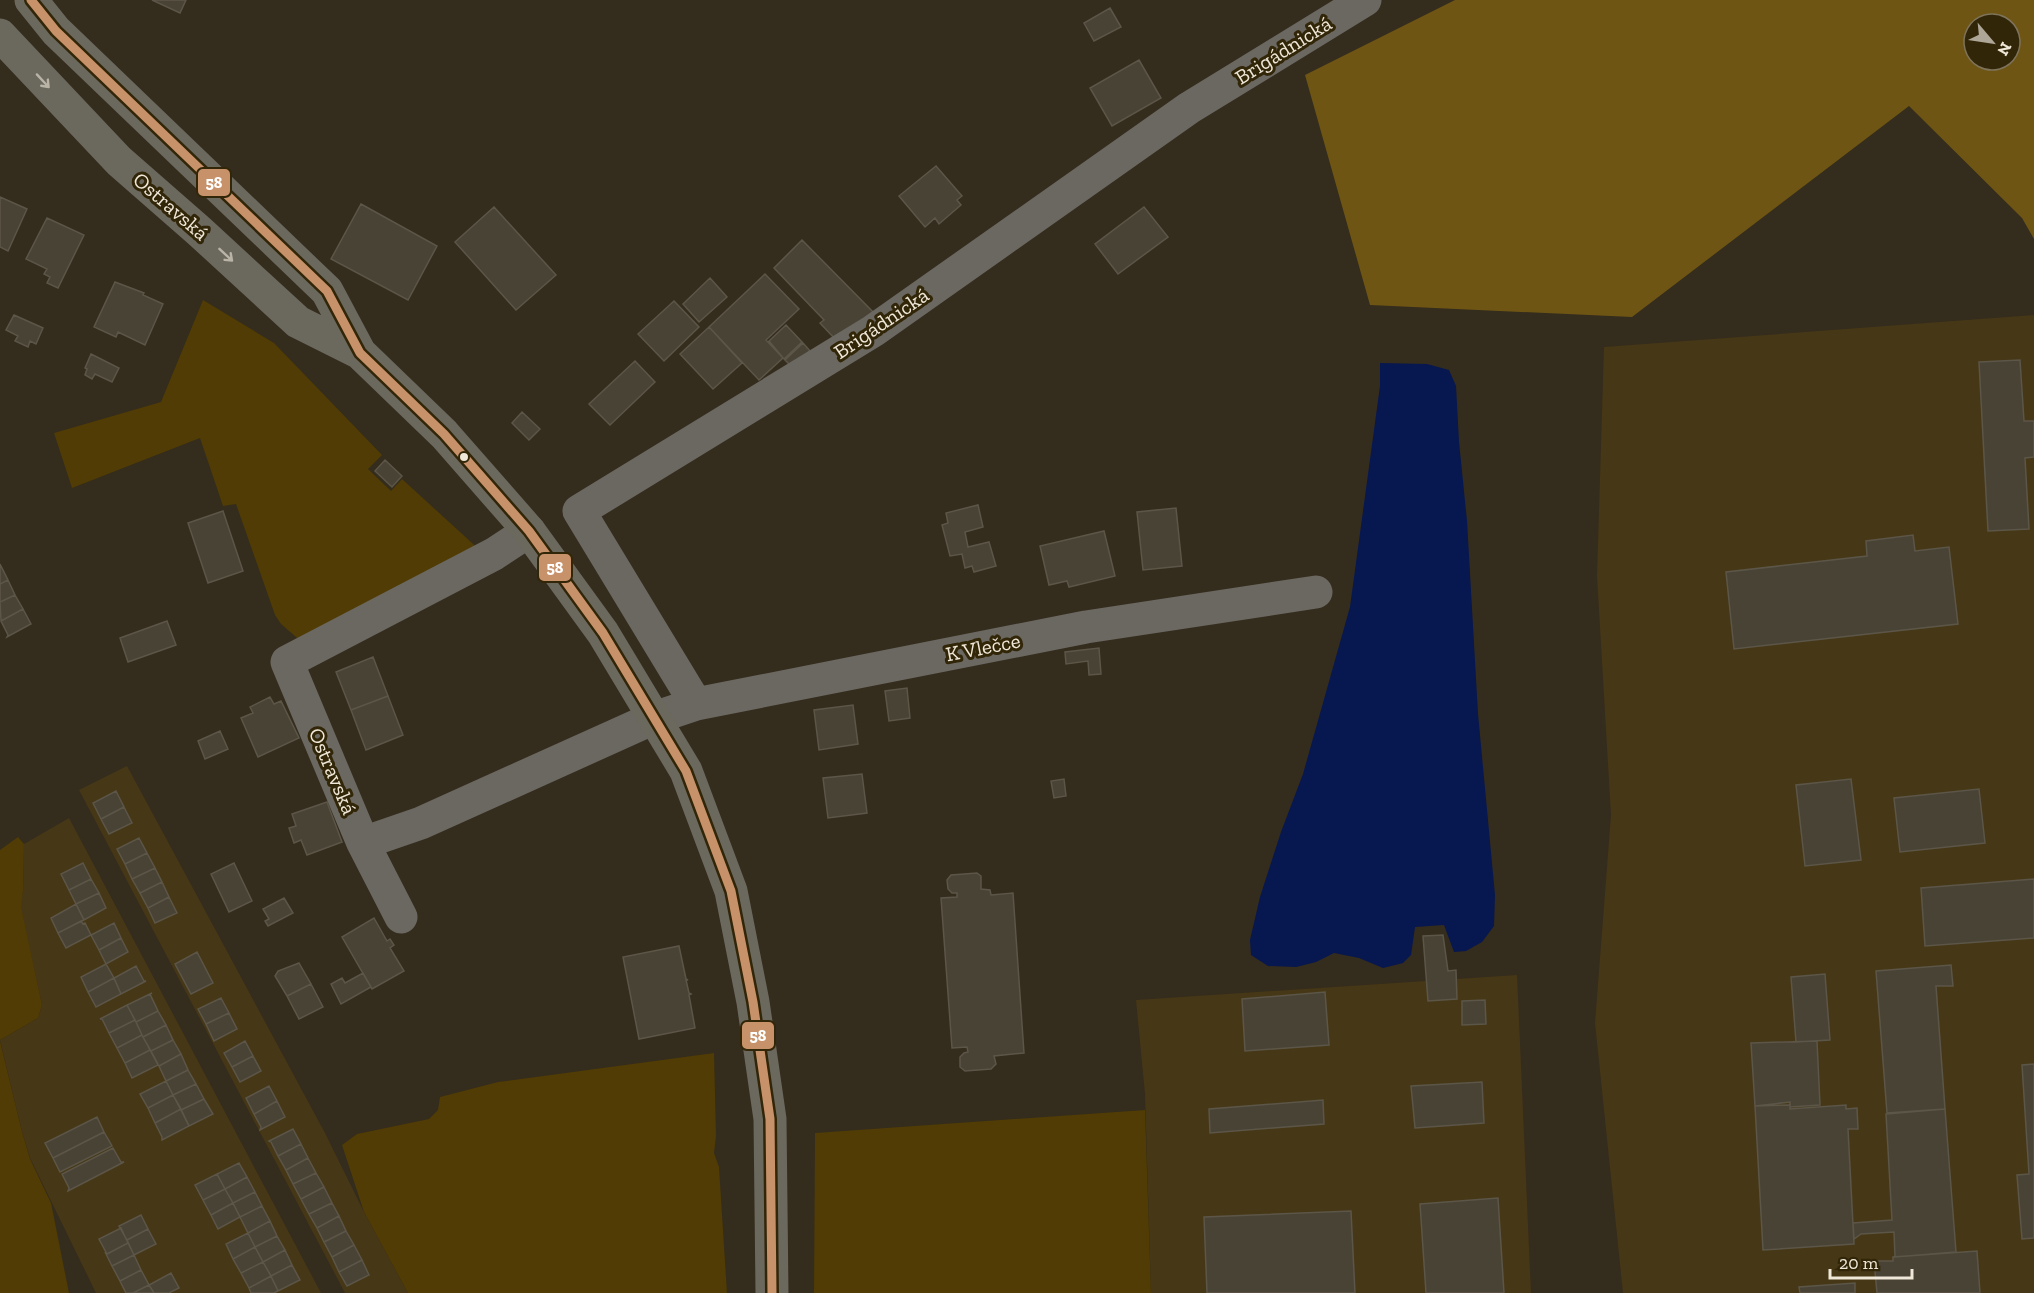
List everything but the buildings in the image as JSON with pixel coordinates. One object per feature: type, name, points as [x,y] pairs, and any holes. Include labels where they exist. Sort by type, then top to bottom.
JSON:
[{"type":"main road","name":"Ostravská","points":[[31,0],[56,31],[327,291],[360,353]]},
{"type":"main road","name":"Ostravská","points":[[1,37],[119,161],[298,322],[360,353],[444,434],[529,531],[603,633],[686,771],[731,891],[753,1002],[770,1119],[772,1293]]},
{"type":"street","name":"Brigádnická","points":[[696,704],[579,511],[873,331],[1189,108],[1365,0]]},
{"type":"street","name":"Ostravská","points":[[363,843],[287,662],[494,554],[529,531]]},
{"type":"street","name":"K Vlečce","points":[[654,718],[696,704],[1086,627],[1316,592]]},
{"type":"street","points":[[401,917],[363,843],[421,823],[654,718]]},
{"type":"shaded area","points":[[1455,0],[2034,0],[2034,239],[2022,218],[1909,106],[1632,317],[1370,305],[1305,75]]},
{"type":"shaded area","points":[[203,300],[274,343],[382,455],[368,469],[391,491],[402,479],[483,553],[304,644],[281,624],[275,615],[236,504],[223,506],[200,438],[72,488],[54,433],[161,402]]},
{"type":"shaded area","points":[[2034,315],[2034,1293],[1623,1293],[1595,1023],[1611,815],[1597,576],[1604,347]]},
{"type":"shaded area","points":[[1380,363],[1427,364],[1449,370],[1456,386],[1467,521],[1478,714],[1495,895],[1494,926],[1482,942],[1466,951],[1454,952],[1444,925],[1415,927],[1411,955],[1403,963],[1383,968],[1359,958],[1334,953],[1316,962],[1296,967],[1268,966],[1251,955],[1250,940],[1260,897],[1303,774],[1350,607],[1380,386]]},
{"type":"shaded area","points":[[127,766],[325,1133],[408,1293],[345,1293],[79,790]]},
{"type":"shaded area","points":[[69,818],[321,1293],[96,1293],[30,1158],[0,1040],[38,1018],[42,1005],[20,907],[23,890],[24,844]]},
{"type":"shaded area","points":[[18,837],[24,844],[21,907],[42,1005],[38,1018],[0,1040],[0,850]]},
{"type":"shaded area","points":[[1517,975],[1531,1293],[1151,1293],[1145,1094],[1136,1000]]},
{"type":"shaded area","points":[[0,1041],[30,1159],[51,1203],[69,1293],[0,1293]]},
{"type":"shaded area","points":[[714,1053],[716,1136],[714,1153],[719,1167],[727,1293],[408,1293],[364,1212],[342,1145],[357,1134],[429,1119],[438,1110],[440,1097],[498,1082]]},
{"type":"shaded area","points":[[1145,1110],[1151,1293],[814,1293],[815,1133]]},
{"type":"transit line","name":"58","points":[[31,0],[56,31],[327,291],[360,353],[444,434],[529,531],[603,633],[686,771],[731,891],[753,1002],[770,1119],[772,1293]]}]
